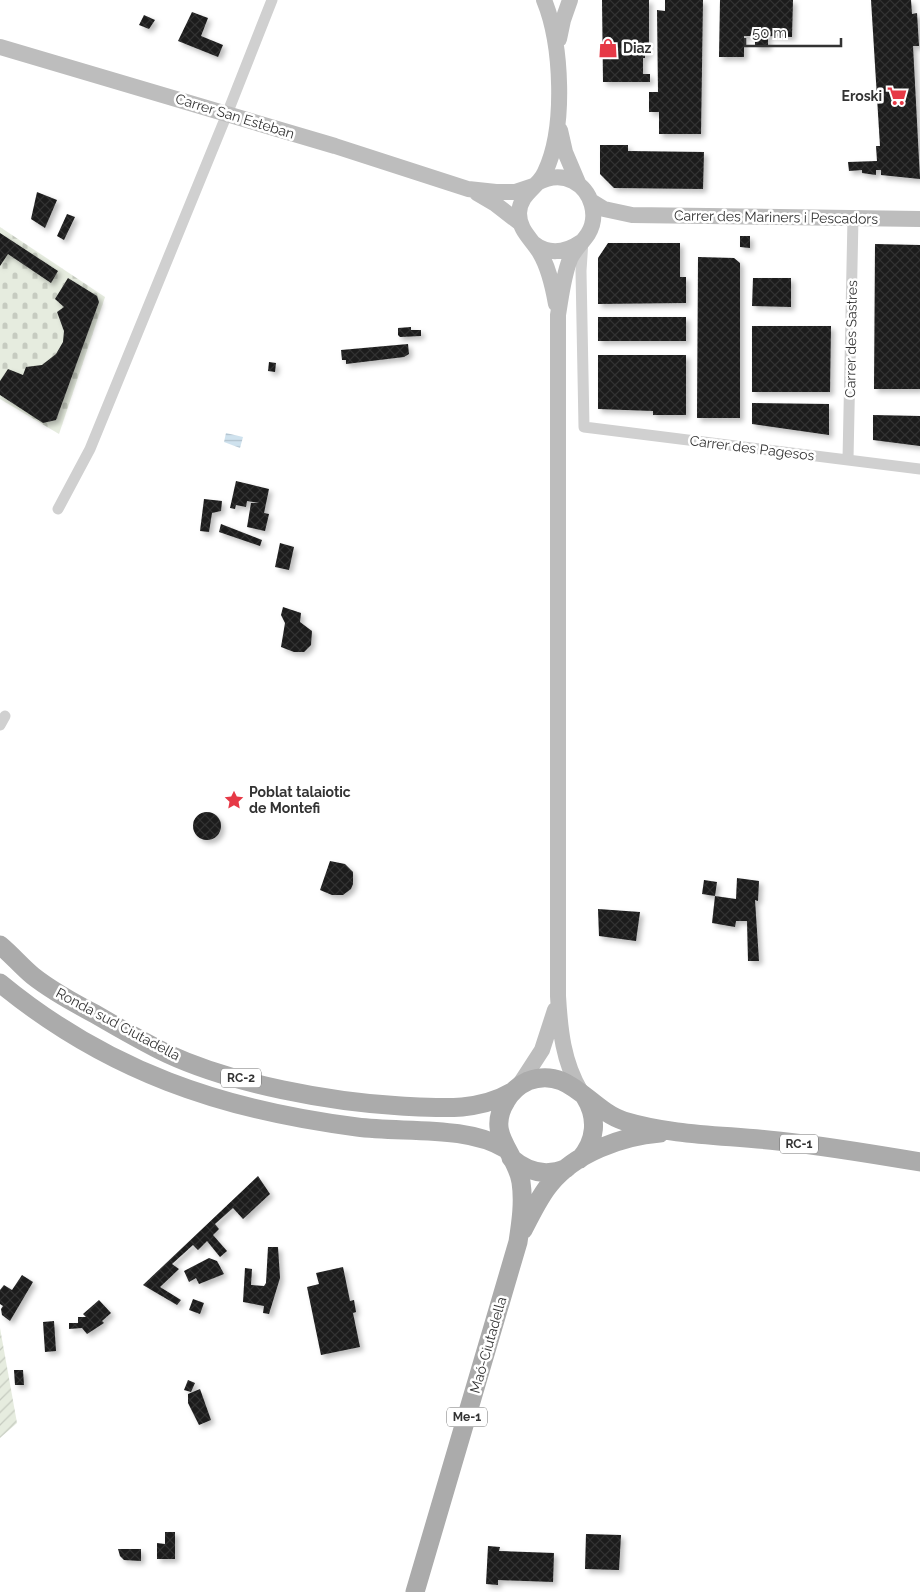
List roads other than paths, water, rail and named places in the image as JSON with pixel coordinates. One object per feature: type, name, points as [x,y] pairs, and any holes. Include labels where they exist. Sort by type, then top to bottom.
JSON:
[{"type":"main road","points":[[544,0],[552,20],[558,56]]},
{"type":"main road","points":[[520,223],[521,203],[546,172],[552,152],[558,118],[558,56],[562,20],[570,0]]},
{"type":"main road","name":"Carrer San Esteban","points":[[0,47],[227,114],[468,189],[489,192],[515,192],[535,184]]},
{"type":"main road","points":[[558,118],[564,152],[579,185],[591,201]]},
{"type":"main road","points":[[535,184],[558,178],[579,185]]},
{"type":"main road","name":"Carrer San Esteban","points":[[468,189],[494,202],[520,223]]},
{"type":"main road","name":"Me-1","points":[[518,1242],[529,1219],[551,1183],[574,1164],[588,1148],[593,1133],[594,1118],[583,1094],[569,1072],[564,1052],[558,996],[558,315],[570,259],[585,237],[593,220],[591,201]]},
{"type":"main road","name":"Carrer des Mariners i Pescadors","points":[[591,201],[604,209],[632,215],[920,218]]},
{"type":"main road","name":"Carrer des Mariners i Pescadors","points":[[585,237],[608,220],[632,215]]},
{"type":"main road","name":"Me-1","points":[[520,223],[540,253],[548,270],[558,315]]},
{"type":"main road","points":[[531,241],[552,251],[567,250],[585,237]]},
{"type":"main road","name":"Ronda sud Ciutadella","points":[[0,945],[34,976],[109,1022],[169,1054],[289,1091],[383,1105],[449,1108],[493,1102],[516,1089]]},
{"type":"main road","name":"Ronda sud Ciutadella","points":[[0,983],[28,1006],[111,1058],[197,1093],[275,1115],[359,1127],[477,1136],[508,1153]]},
{"type":"main road","name":"Me-1","points":[[518,1242],[522,1218],[522,1194],[519,1174],[500,1135],[499,1124],[506,1100],[516,1089],[542,1050],[552,1024],[558,996]]},
{"type":"main road","points":[[516,1089],[539,1078],[554,1078],[568,1083],[583,1094]]},
{"type":"main road","name":"RC-1","points":[[583,1094],[595,1106],[622,1120],[676,1132],[777,1141],[920,1162]]},
{"type":"main road","name":"RC-1","points":[[574,1164],[605,1147],[640,1135],[676,1132]]},
{"type":"main road","points":[[508,1153],[523,1167],[538,1172],[554,1172],[574,1164]]},
{"type":"main road","name":"Maó-Ciutadella","points":[[415,1592],[518,1242]]},
{"type":"street","points":[[58,509],[90,449],[272,0]]},
{"type":"street","name":"Carrer des Sastres","points":[[848,460],[853,218]]},
{"type":"street","name":"Carrer des Pagesos","points":[[585,237],[582,271],[584,426],[920,469]]},
{"type":"water","points":[[226,433],[243,437],[240,448],[224,442]]},
{"type":"place","name":"Diaz","points":[[608,48]]},
{"type":"place","name":"Eroski","points":[[897,96]]},
{"type":"place","name":"Poblat talaiotic de Montefi","points":[[234,800]]}]
